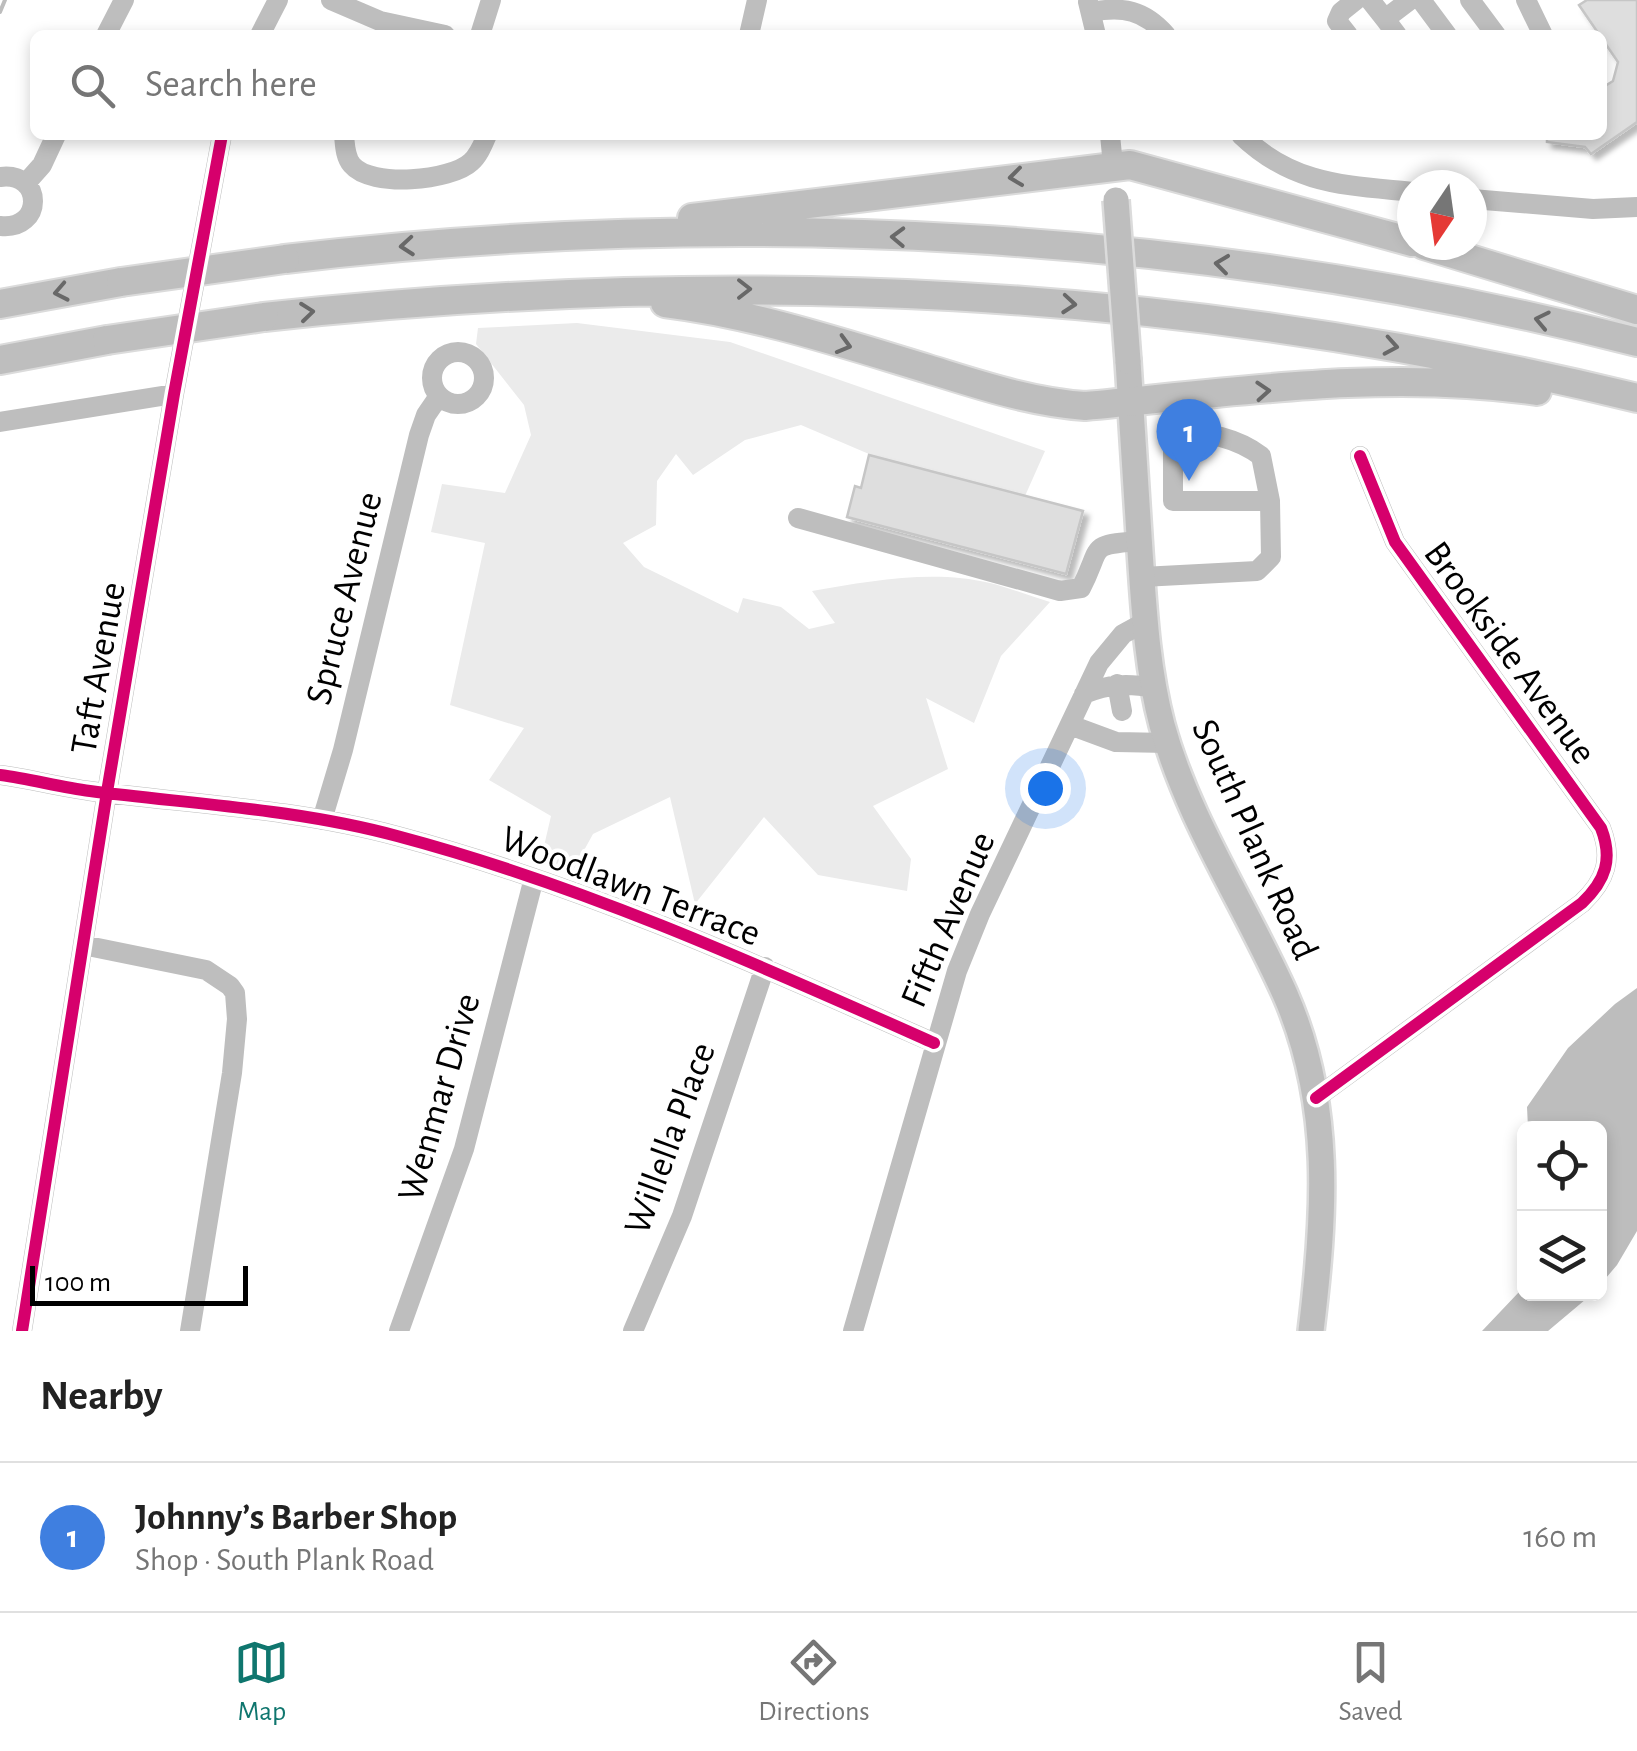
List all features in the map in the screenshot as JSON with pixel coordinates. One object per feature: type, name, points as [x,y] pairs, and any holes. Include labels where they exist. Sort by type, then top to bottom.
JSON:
[{"type":"highway","points":[[504,240],[1113,165],[1145,167],[1397,238]]},
{"type":"highway","points":[[0,304],[285,258],[607,234],[776,233],[902,236],[1079,248],[1297,274],[1452,301],[1637,342]]},
{"type":"highway","points":[[1473,260],[1637,310]]},
{"type":"highway","points":[[0,360],[264,316],[506,294],[781,289],[900,292],[1209,318],[1362,341],[1637,398]]},
{"type":"highway","points":[[506,294],[695,306],[1032,400],[1085,406],[1374,383],[1446,382],[1517,388],[1637,408]]},
{"type":"main road","name":"South Plank Road","points":[[1113,165],[1145,622],[1154,688],[1168,743],[1196,815],[1286,998],[1308,1062],[1316,1098],[1324,1199],[1312,1331]]},
{"type":"street","points":[[109,30],[124,0]]},
{"type":"street","points":[[263,30],[278,0]]},
{"type":"street","points":[[331,0],[377,28]]},
{"type":"street","points":[[482,30],[491,0]]},
{"type":"street","points":[[750,29],[757,0]]},
{"type":"street","points":[[1345,30],[1338,20],[1341,12],[1356,0]]},
{"type":"street","points":[[1370,0],[1391,27],[1410,0]]},
{"type":"street","points":[[1421,0],[1442,30]]},
{"type":"street","points":[[1470,0],[1492,30]]},
{"type":"street","points":[[1526,0],[1541,30]]},
{"type":"street","points":[[1090,6],[1126,8],[1143,14],[1161,30]]},
{"type":"street","points":[[26,184],[42,165],[54,140]]},
{"type":"street","name":"Taft Avenue","points":[[22,1331],[107,792],[221,140]]},
{"type":"street","points":[[345,140],[353,166],[378,178],[414,179],[462,169],[478,154],[485,140]]},
{"type":"street","name":"South Plank Road","points":[[1110,140],[1113,165]]},
{"type":"street","points":[[1247,140],[1269,160],[1309,178],[1397,190]]},
{"type":"street","points":[[0,176],[11,176],[26,184],[33,199],[29,215],[16,226],[0,226]]},
{"type":"street","points":[[1487,199],[1593,209],[1637,208]]},
{"type":"street","points":[[0,422],[174,394]]},
{"type":"street","name":"Spruce Avenue","points":[[322,820],[343,750],[419,434],[439,396]]},
{"type":"street","points":[[1142,577],[1257,570],[1271,556],[1270,501],[1261,456],[1246,444],[1206,432],[1177,430],[1172,501],[1270,501]]},
{"type":"street","name":"Brookside Avenue","points":[[1316,1098],[1582,903],[1595,890],[1608,860],[1601,828],[1395,542],[1360,456]]},
{"type":"street","points":[[798,518],[1060,591],[1081,588],[1096,550],[1104,544],[1140,541]]},
{"type":"street","name":"Fifth Avenue","points":[[853,1331],[934,1043],[974,928],[1084,694],[1110,648],[1123,634],[1145,622]]},
{"type":"street","points":[[1084,694],[1117,684],[1154,688]]},
{"type":"street","points":[[1117,684],[1125,729]]},
{"type":"street","points":[[1070,725],[1095,736],[1125,729],[1168,743]]},
{"type":"street","name":"Woodlawn Terrace","points":[[0,775],[322,820],[394,834],[534,878],[766,968],[934,1043]]},
{"type":"street","name":"Wenmar Drive","points":[[399,1331],[464,1150],[534,878]]},
{"type":"street","points":[[83,945],[206,970],[221,977],[235,993],[236,1037],[190,1331]]},
{"type":"street","name":"Willella Place","points":[[633,1331],[682,1216],[766,968]]},
{"type":"shaded area","points":[[577,323],[730,342],[1045,451],[1025,496],[876,457],[801,425],[745,440],[693,475],[676,454],[657,481],[656,525],[623,543],[644,567],[738,613],[743,598],[781,607],[809,629],[835,623],[812,591],[878,580],[968,579],[1050,602],[1001,656],[974,723],[926,698],[948,769],[873,806],[911,859],[907,891],[818,875],[764,817],[695,904],[670,797],[593,834],[571,874],[541,859],[551,816],[489,780],[524,728],[450,705],[485,543],[431,532],[442,484],[505,493],[531,435],[524,405],[476,344],[478,328]]},
{"type":"shaded area","points":[[1637,988],[1637,1231],[1607,1277],[1607,1121],[1528,1121],[1527,1107],[1568,1048]]},
{"type":"shaded area","points":[[1517,1294],[1517,1301],[1584,1301],[1548,1331],[1482,1331]]},
{"type":"building","points":[[1587,0],[1637,0],[1637,122],[1591,154],[1585,147],[1547,142],[1607,140],[1607,85],[1613,81],[1618,62],[1607,46],[1607,30],[1596,30],[1579,5]]},
{"type":"building","points":[[869,455],[1083,511],[1066,574],[847,517],[855,486],[861,488]]},
{"type":"waterway","points":[[0,12],[5,0]]},
{"type":"cycle path","points":[[22,1331],[107,792],[221,140]]},
{"type":"cycle path","points":[[1316,1098],[1582,903],[1597,886],[1607,859],[1601,828],[1395,542],[1360,456]]},
{"type":"cycle path","points":[[0,775],[90,791],[321,819],[397,836],[602,902],[934,1043]]},
{"type":"place","name":"Johnny’s Barber Shop","points":[[1189,481]]}]
